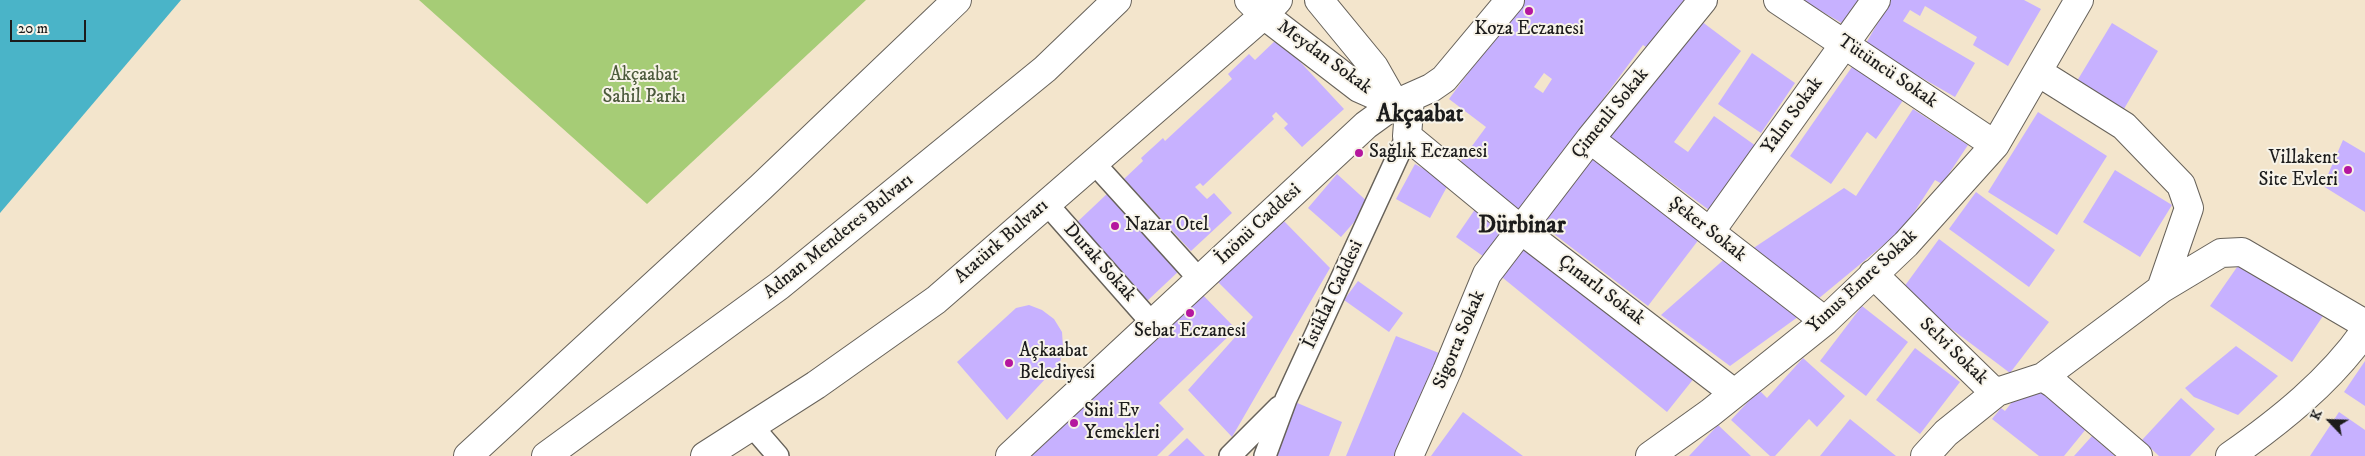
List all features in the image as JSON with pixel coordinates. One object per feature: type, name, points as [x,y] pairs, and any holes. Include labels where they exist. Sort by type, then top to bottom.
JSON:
[{"type":"main road","points":[[468,456],[761,187],[957,0]]},
{"type":"main road","name":"Adnan Menderes Bulvarı","points":[[546,456],[787,280],[1045,69],[1117,0]]},
{"type":"main road","name":"Meydan Sokak","points":[[1319,0],[1403,101]]},
{"type":"main road","name":"İnönü Caddesi","points":[[1010,456],[1366,125],[1403,101],[1438,84],[1452,72],[1510,0]]},
{"type":"main road","name":"Çimenli Sokak","points":[[1520,229],[1590,138],[1702,0]]},
{"type":"main road","name":"Tütüncü Sokak","points":[[1778,0],[1995,145]]},
{"type":"main road","name":"Yalın Sokak","points":[[1710,232],[1876,0]]},
{"type":"main road","name":"Yunus Emre Sokak","points":[[1650,456],[1825,322],[1906,244],[1995,145],[2038,72],[2072,2]]},
{"type":"main road","name":"Meydan Sokak","points":[[1264,5],[1359,88],[1403,101]]},
{"type":"main road","name":"Atatürk Bulvarı","points":[[704,456],[816,385],[936,300],[1094,163],[1264,5]]},
{"type":"main road","points":[[2038,72],[2124,126],[2181,185],[2189,208],[2161,289]]},
{"type":"main road","points":[[1403,101],[1407,136]]},
{"type":"main road","name":"Çınarlı Sokak","points":[[1407,136],[1520,229],[1734,393]]},
{"type":"main road","name":"Şeker Sokak","points":[[1590,138],[1825,322]]},
{"type":"main road","name":"Sigorta Sokak","points":[[1409,456],[1487,274],[1520,229]]},
{"type":"main road","name":"Selvi Sokak","points":[[1873,274],[1990,388],[1997,392],[2043,377],[2161,289],[2221,253],[2242,252],[2365,324]]},
{"type":"main road","points":[[2230,456],[2279,420],[2347,356],[2365,330]]},
{"type":"main road","points":[[2043,377],[2054,384],[2138,456]]},
{"type":"main road","points":[[1925,456],[1946,433],[1997,392]]},
{"type":"street","name":"İstiklal Caddesi","points":[[1265,456],[1286,399],[1407,136]]},
{"type":"street","points":[[1094,163],[1200,280]]},
{"type":"street","name":"Durak Sokak","points":[[1047,204],[1152,322]]},
{"type":"street","points":[[1230,456],[1286,399]]},
{"type":"street","points":[[752,426],[778,456]]},
{"type":"green space","name":"Akçaabat Sahil Parkı","points":[[419,0],[866,0],[647,204]]},
{"type":"water","points":[[0,0],[181,0],[0,213]]},
{"type":"building","points":[[1522,0],[1695,0],[1655,53],[1643,45],[1520,211],[1458,165],[1486,127],[1449,99]],"holes":[[[1544,73],[1552,79],[1543,93],[1534,87]]]},
{"type":"building","points":[[1802,0],[1860,0],[1845,25]]},
{"type":"building","points":[[1891,0],[2024,0],[2041,9],[2008,66],[1973,45],[1977,37],[1925,6],[1920,16],[1910,10],[1903,21],[1975,63],[1955,97],[1865,45]]},
{"type":"building","points":[[1693,15],[1741,51],[1674,142],[1688,152],[1714,116],[1756,146],[1709,210],[1606,134]]},
{"type":"building","points":[[2112,23],[2158,51],[2121,114],[2074,86]]},
{"type":"building","points":[[1278,38],[1344,109],[1302,147],[1284,128],[1288,124],[1276,112],[1272,116],[1274,119],[1203,186],[1200,183],[1195,187],[1207,199],[1214,193],[1232,213],[1191,251],[1124,179],[1143,161],[1141,158],[1163,138],[1165,141],[1232,79],[1228,74],[1249,54],[1255,60]]},
{"type":"building","points":[[1752,53],[1795,83],[1761,133],[1718,104]]},
{"type":"building","points":[[1854,64],[1904,99],[1876,139],[1867,132],[1831,184],[1790,156]]},
{"type":"building","points":[[1913,109],[1968,145],[1942,184],[1935,180],[1904,228],[1818,299],[1752,249],[1844,188],[1856,196]]},
{"type":"building","points":[[2038,112],[2107,156],[2057,235],[1988,192]]},
{"type":"building","name":"Villakent Site Evleri","points":[[2343,140],[2365,153],[2365,212],[2323,186]]},
{"type":"building","points":[[1592,149],[1703,234],[1648,306],[1537,221]]},
{"type":"building","points":[[1415,164],[1449,183],[1430,218],[1396,199]]},
{"type":"building","points":[[2115,170],[2172,205],[2140,257],[2083,222]]},
{"type":"building","points":[[1337,174],[1370,204],[1341,237],[1308,208]]},
{"type":"building","points":[[1109,192],[1181,269],[1145,303],[1073,226]]},
{"type":"building","points":[[1976,192],[2055,250],[2029,287],[1949,229]]},
{"type":"building","points":[[1478,205],[1510,228],[1487,259],[1456,237]]},
{"type":"building","points":[[1280,217],[1330,268],[1232,437],[1188,390],[1253,317],[1214,278]]},
{"type":"building","points":[[1521,234],[1695,377],[1667,412],[1492,269]]},
{"type":"building","points":[[1939,239],[2049,322],[2010,373],[1901,291]]},
{"type":"building","points":[[1728,256],[1802,314],[1730,366],[1661,315]]},
{"type":"building","points":[[2244,257],[2325,313],[2292,362],[2210,306]]},
{"type":"building","points":[[1358,281],[1403,313],[1389,332],[1344,300]]},
{"type":"building","points":[[1197,289],[1236,329],[1159,403],[1184,429],[1157,456],[1024,456]]},
{"type":"building","name":"Açkaabat Belediyesi","points":[[1029,305],[1042,310],[1054,319],[1062,332],[1063,347],[1060,363],[1007,420],[957,362],[1016,308]]},
{"type":"building","points":[[1862,306],[1908,342],[1866,396],[1820,361]]},
{"type":"building","points":[[1396,336],[1439,353],[1396,456],[1346,456]]},
{"type":"building","points":[[2236,346],[2278,376],[2238,415],[2194,397],[2185,388]]},
{"type":"building","points":[[1915,348],[1960,382],[1920,434],[1876,400]]},
{"type":"building","points":[[1803,358],[1845,396],[1817,427],[1809,419],[1775,456],[1770,456],[1731,420],[1759,390],[1767,398]]},
{"type":"building","points":[[2365,361],[2365,406],[2344,392]]},
{"type":"building","points":[[2033,386],[2086,429],[2064,456],[2039,456],[1992,419],[2001,408],[2005,411],[2019,393]]},
{"type":"building","points":[[2181,398],[2215,429],[2190,456],[2159,456],[2142,440]]},
{"type":"building","points":[[1295,402],[1342,422],[1329,456],[1275,456]]},
{"type":"building","points":[[1463,412],[1523,456],[1431,456]]},
{"type":"building","points":[[2339,412],[2365,430],[2365,456],[2310,456]]},
{"type":"building","points":[[1850,419],[1896,456],[1820,456]]},
{"type":"building","points":[[1718,425],[1751,456],[1689,456]]},
{"type":"building","points":[[2092,436],[2115,456],[2074,456]]},
{"type":"building","points":[[1187,438],[1205,456],[1168,456]]},
{"type":"place","name":"Koza Eczanesi","points":[[1529,11]]},
{"type":"place","name":"Sağlık Eczanesi","points":[[1359,153]]},
{"type":"place","name":"Villakent Site Evleri","points":[[2348,170]]},
{"type":"place","name":"Nazar Otel","points":[[1115,226]]},
{"type":"place","name":"Sebat Eczanesi","points":[[1190,313]]},
{"type":"place","name":"Açkaabat Belediyesi","points":[[1009,363]]},
{"type":"place","name":"Sini Ev Yemekleri","points":[[1074,423]]},
{"type":"district","name":"Akçaabat","points":[[1420,116]]},
{"type":"district","name":"Dürbinar","points":[[1522,227]]}]
